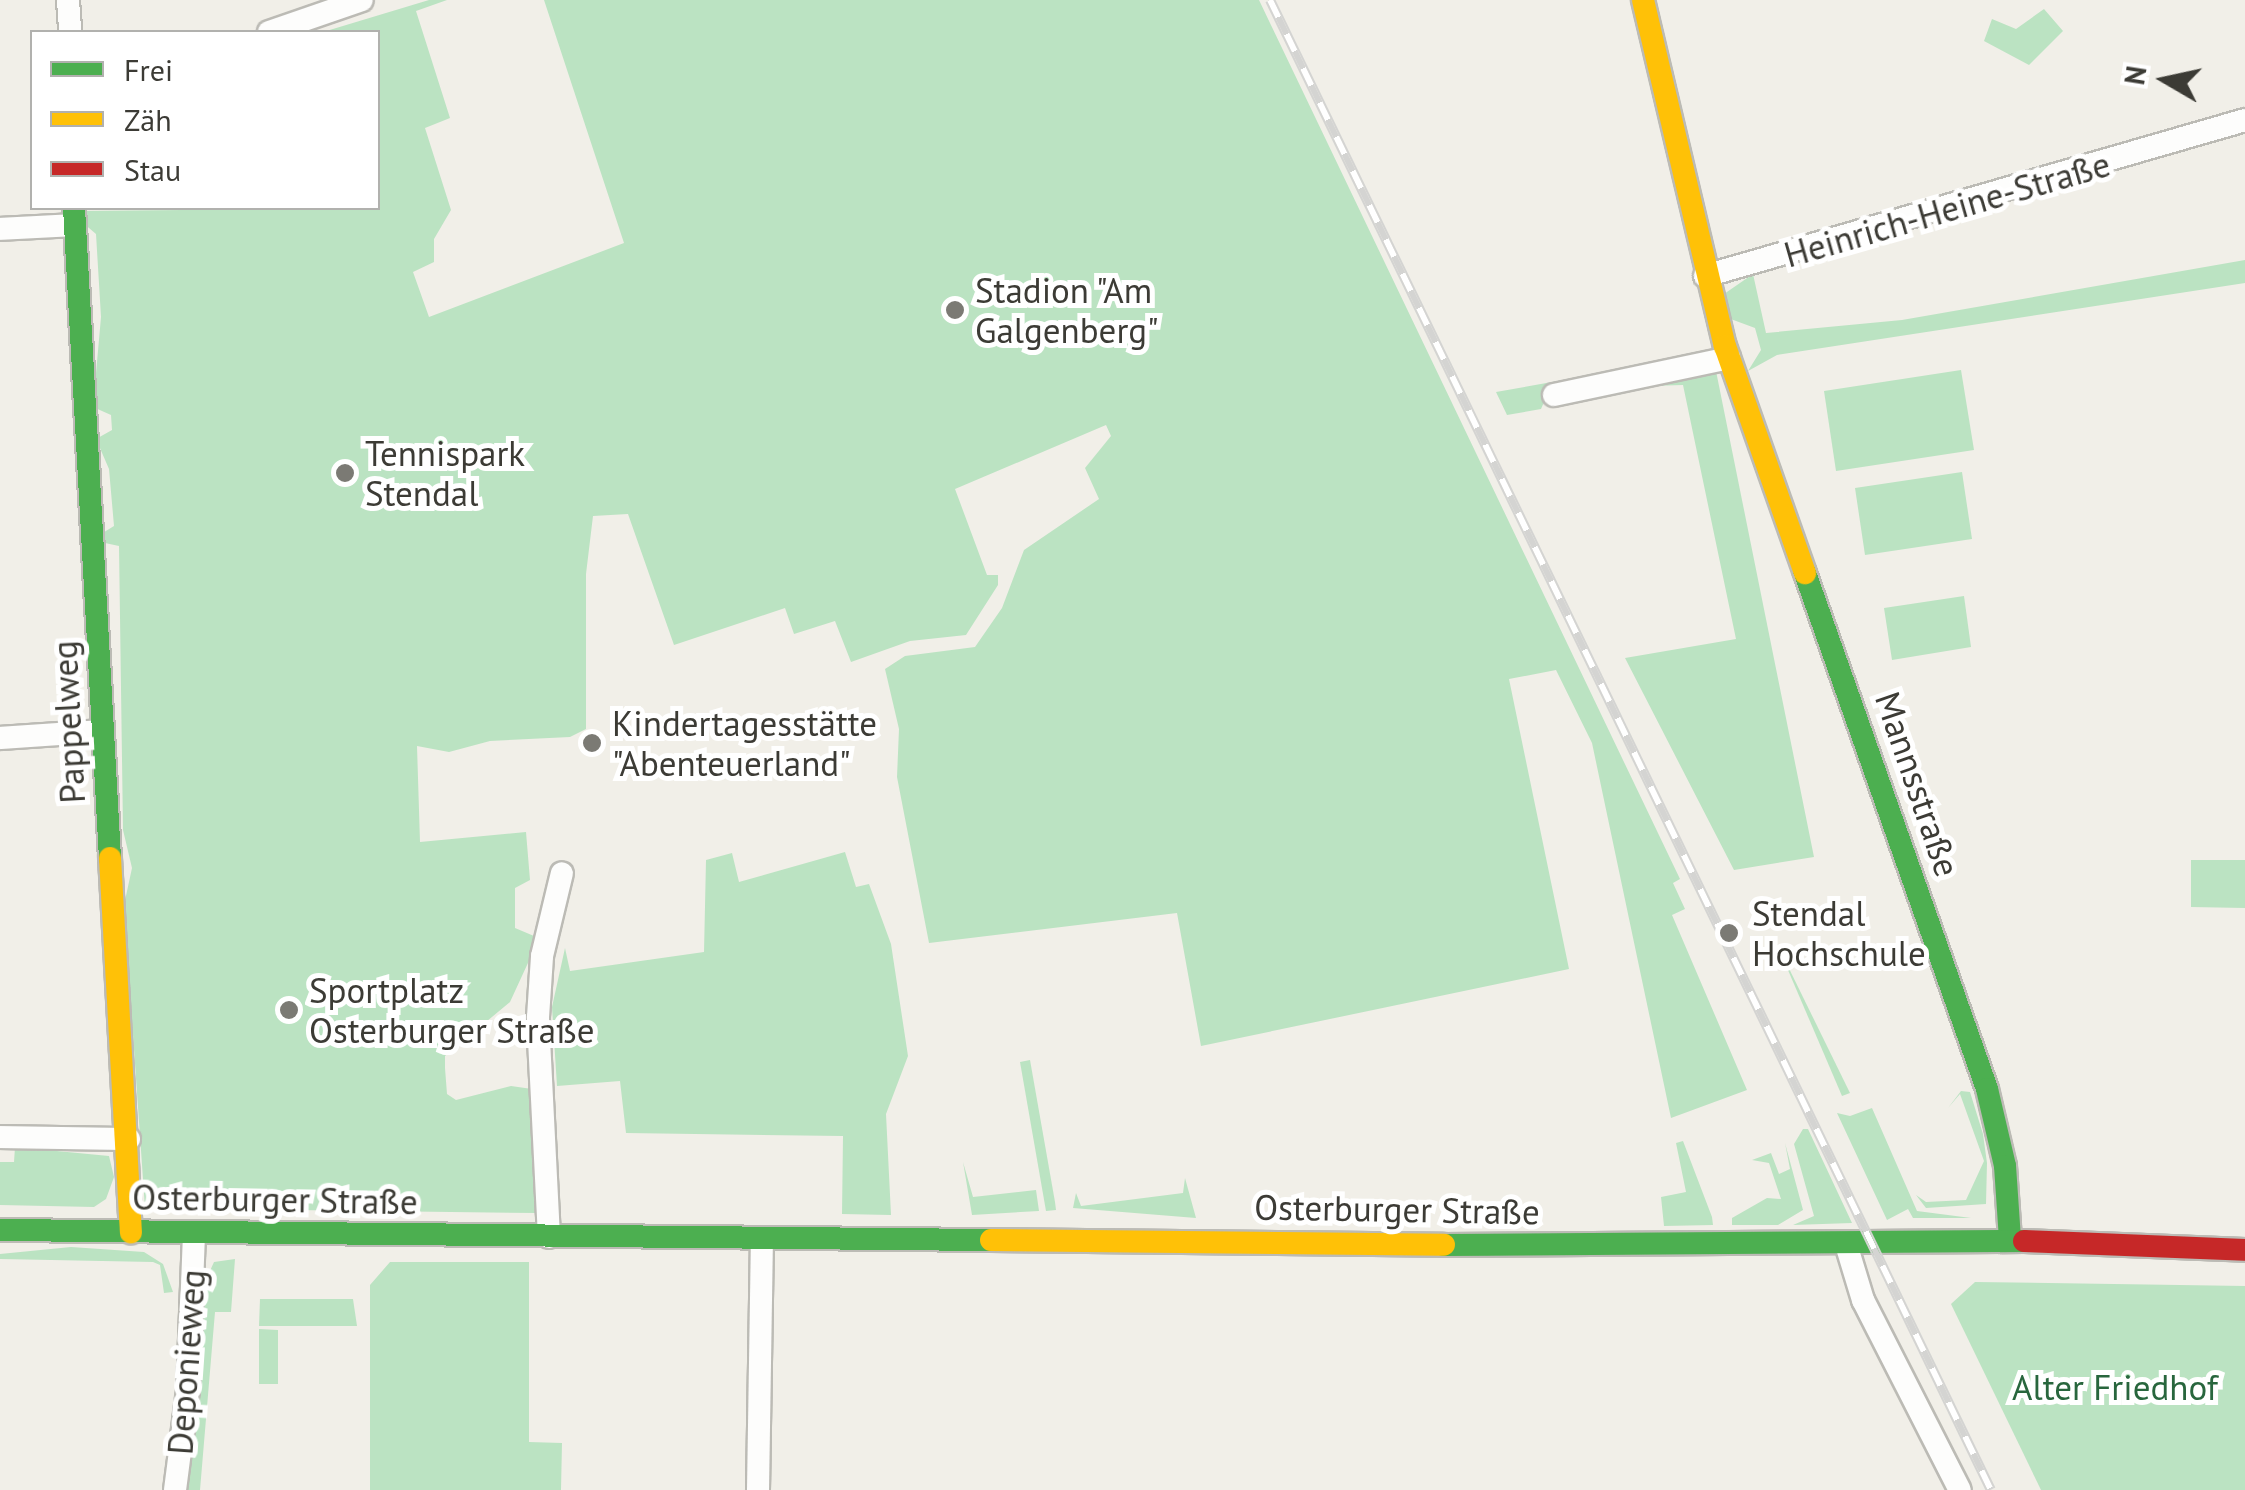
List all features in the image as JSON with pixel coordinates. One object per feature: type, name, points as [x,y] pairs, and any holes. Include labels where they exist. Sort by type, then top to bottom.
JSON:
[{"type":"street","points":[[68,0],[70,30]]},
{"type":"street","points":[[275,30],[362,0]]},
{"type":"street","name":"Mannsstraße","points":[[1644,0],[1705,276],[1729,358],[1987,1090],[2005,1166],[2010,1240]]},
{"type":"street","name":"Heinrich-Heine-Straße","points":[[1705,276],[1970,205],[2245,120]]},
{"type":"street","points":[[0,229],[74,216]]},
{"type":"street","name":"Pappelweg","points":[[74,216],[131,1232]]},
{"type":"street","points":[[1554,395],[1729,358]]},
{"type":"street","points":[[0,738],[103,732]]},
{"type":"street","points":[[549,1237],[538,1017],[542,956],[562,873]]},
{"type":"street","points":[[0,1137],[128,1139]]},
{"type":"street","name":"Osterburger Straße","points":[[0,1230],[762,1239],[1846,1244],[2010,1240],[2245,1250]]},
{"type":"street","name":"Deponieweg","points":[[176,1490],[189,1371],[194,1233]]},
{"type":"street","points":[[758,1490],[762,1239]]},
{"type":"street","points":[[1846,1244],[1867,1309],[1960,1490]]},
{"type":"green space","points":[[429,0],[447,0],[416,11],[450,118],[425,128],[451,210],[434,239],[434,262],[413,272],[429,317],[624,243],[544,0],[1259,0],[1680,879],[1673,883],[1685,909],[1672,915],[1747,1090],[1671,1118],[1592,743],[1556,670],[1509,679],[1569,969],[1201,1046],[1177,913],[929,943],[897,777],[899,729],[885,669],[905,656],[975,647],[1002,608],[1024,550],[1099,499],[1085,468],[1111,436],[1106,425],[955,489],[987,575],[998,575],[998,585],[966,635],[910,641],[851,662],[835,621],[794,634],[785,608],[674,645],[628,514],[593,516],[586,574],[586,729],[570,737],[490,741],[449,752],[417,746],[420,842],[526,832],[530,880],[515,888],[515,928],[534,936],[533,952],[510,1002],[445,1056],[445,1068],[447,1094],[456,1100],[511,1086],[532,1089],[537,1213],[145,1208],[124,905],[132,868],[123,830],[119,546],[105,543],[101,534],[114,526],[109,469],[96,439],[112,430],[111,415],[93,407],[101,317],[96,234],[82,222],[82,211],[380,210],[380,30],[330,30]]},
{"type":"green space","points":[[2044,9],[2063,31],[2029,65],[1984,41],[1992,19],[2016,29]]},
{"type":"green space","points":[[2245,260],[2245,283],[1777,355],[1748,371],[1761,350],[1755,328],[1728,318],[1724,294],[1753,274],[1766,333],[1902,320]]},
{"type":"green space","points":[[1619,370],[1547,395],[1541,409],[1507,415],[1496,392]]},
{"type":"green space","points":[[1961,370],[1974,450],[1836,471],[1824,391]]},
{"type":"green space","points":[[1716,371],[1814,857],[1734,870],[1625,658],[1736,639],[1683,385],[1649,386]]},
{"type":"green space","points":[[1962,472],[1972,539],[1865,555],[1855,488]]},
{"type":"green space","points":[[1964,596],[1971,647],[1892,660],[1884,608]]},
{"type":"green space","points":[[845,852],[856,887],[869,884],[891,944],[908,1056],[886,1114],[891,1215],[842,1214],[843,1136],[626,1133],[620,1081],[557,1086],[552,1007],[565,948],[570,971],[704,952],[706,860],[732,853],[739,882]]},
{"type":"green space","points":[[2191,860],[2245,860],[2245,908],[2191,907]]},
{"type":"green space","points":[[1776,942],[1850,1093],[1842,1096]]},
{"type":"green space","points":[[1030,1060],[1056,1210],[1046,1211],[1020,1062]]},
{"type":"green space","points":[[1961,1091],[1970,1092],[1983,1134],[1986,1204],[1926,1208],[1916,1195],[1926,1202],[1966,1200],[1984,1161],[1960,1094],[1948,1108]]},
{"type":"green space","points":[[1872,1108],[1917,1211],[1971,1218],[1913,1218],[1908,1209],[1887,1220],[1837,1113],[1850,1116]]},
{"type":"green space","points":[[1803,1129],[1808,1129],[1852,1223],[1793,1225],[1814,1216],[1794,1144]]},
{"type":"green space","points":[[1683,1141],[1713,1225],[1664,1226],[1661,1197],[1686,1192],[1676,1143]]},
{"type":"green space","points":[[1785,1143],[1803,1210],[1778,1225],[1732,1225],[1732,1218],[1767,1198],[1781,1199],[1769,1163],[1752,1160],[1771,1153],[1779,1174],[1790,1169]]},
{"type":"green space","points":[[15,1147],[109,1156],[114,1177],[106,1199],[94,1207],[0,1205],[0,1162],[14,1162]]},
{"type":"green space","points":[[963,1162],[973,1197],[1036,1190],[1039,1211],[972,1215]]},
{"type":"green space","points":[[1185,1178],[1196,1218],[1073,1208],[1076,1193],[1081,1206],[1183,1193]]},
{"type":"green space","points":[[71,1247],[144,1252],[163,1264],[173,1292],[164,1293],[160,1265],[153,1262],[0,1259],[0,1254]]},
{"type":"green space","points":[[235,1259],[231,1312],[215,1312],[200,1490],[187,1490],[204,1284],[214,1262]]},
{"type":"green space","points":[[390,1262],[529,1262],[529,1442],[562,1443],[561,1490],[370,1490],[370,1285]]},
{"type":"green space","name":"Alter Friedhof","points":[[1975,1282],[2245,1286],[2245,1490],[2041,1490],[1951,1304]]},
{"type":"green space","points":[[260,1299],[353,1299],[357,1326],[259,1326]]},
{"type":"green space","points":[[259,1329],[278,1330],[278,1384],[259,1384]]},
{"type":"railway","points":[[1270,0],[1991,1490]]},
{"type":"traffic: fast","points":[[74,210],[110,858]]},
{"type":"traffic: fast","points":[[1805,573],[1987,1089],[2005,1166],[2010,1240]]},
{"type":"traffic: fast","points":[[0,1230],[991,1240]]},
{"type":"traffic: fast","points":[[1444,1245],[2024,1241]]},
{"type":"traffic: slow","points":[[1643,0],[1725,346],[1805,573]]},
{"type":"traffic: slow","points":[[110,858],[131,1232]]},
{"type":"traffic: slow","points":[[991,1240],[1444,1245]]},
{"type":"traffic: jam","points":[[2024,1241],[2245,1250]]},
{"type":"place","name":"Stadion \"Am Galgenberg\"","points":[[955,310]]},
{"type":"place","name":"Tennispark Stendal","points":[[345,473]]},
{"type":"place","name":"Kindertagesstätte \"Abenteuerland\"","points":[[592,743]]},
{"type":"place","name":"Stendal Hochschule","points":[[1729,933]]},
{"type":"place","name":"Sportplatz Osterburger Straße","points":[[289,1010]]}]
